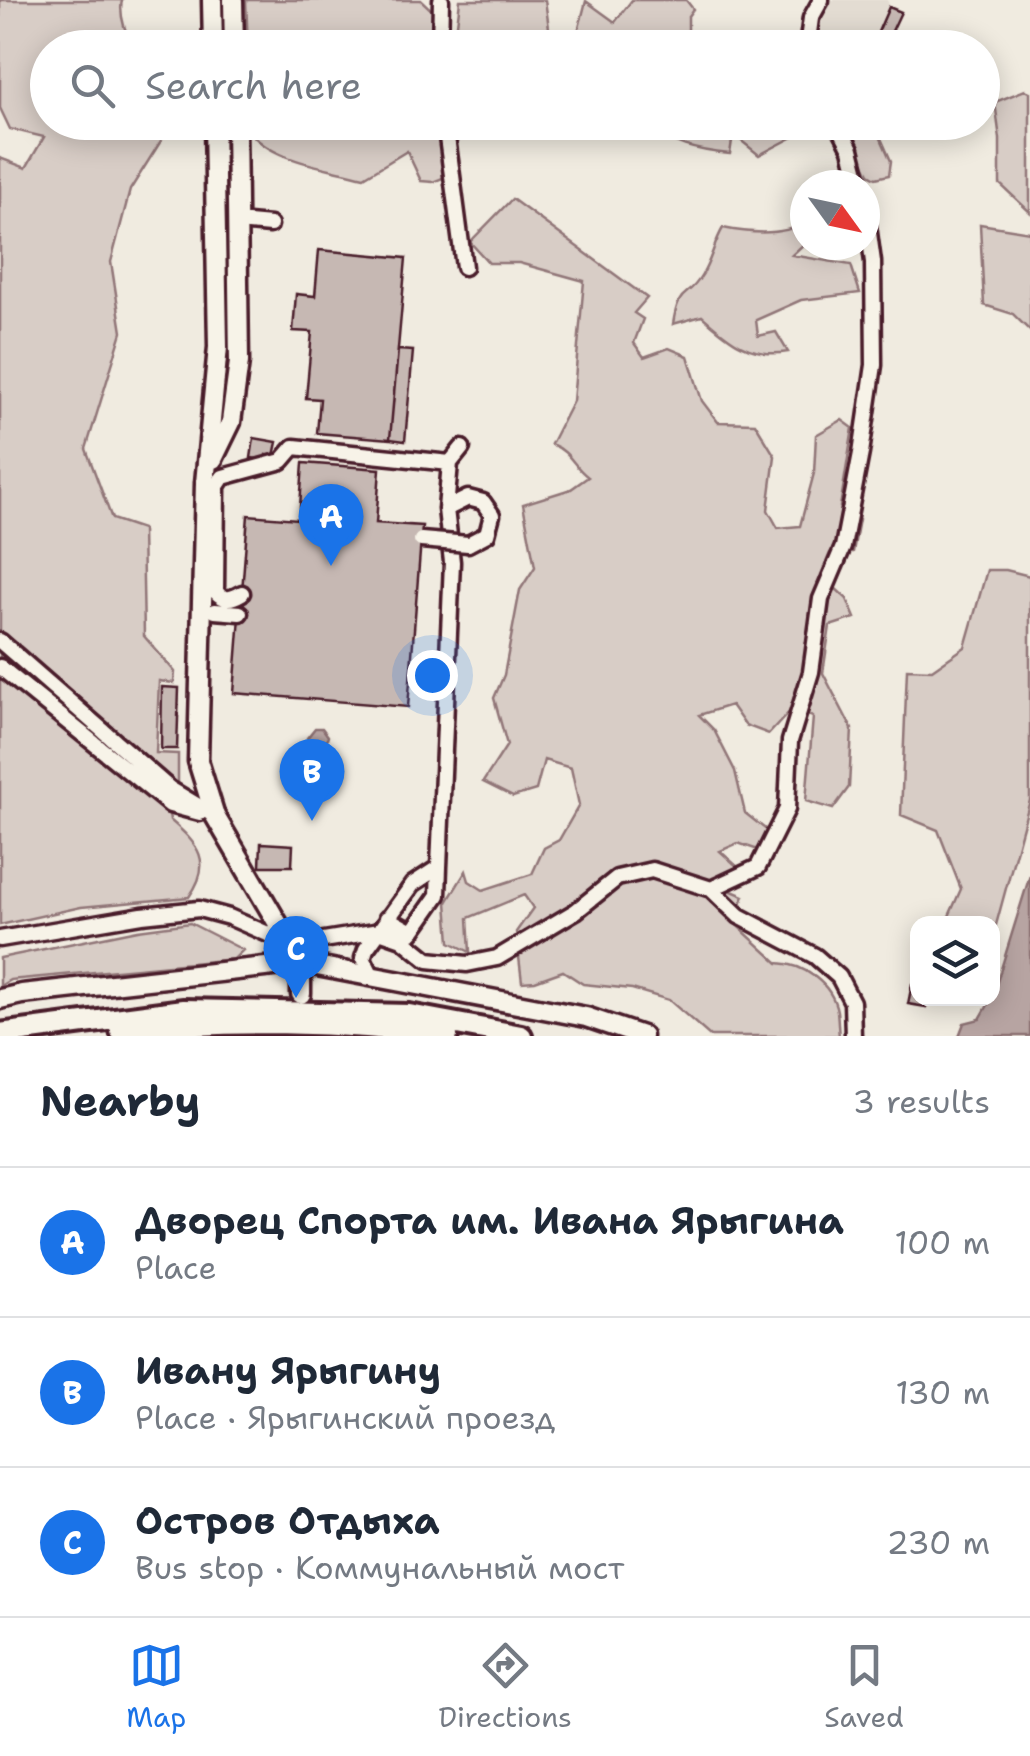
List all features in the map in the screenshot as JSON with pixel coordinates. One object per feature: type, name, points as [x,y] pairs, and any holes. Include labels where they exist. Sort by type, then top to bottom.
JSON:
[{"type":"highway","points":[[0,1034],[184,1010],[409,1015],[521,1036]]},
{"type":"highway","points":[[75,1036],[183,1024],[407,1030],[447,1036]]},
{"type":"main road","points":[[212,0],[213,30]]},
{"type":"main road","points":[[234,0],[234,30]]},
{"type":"main road","points":[[214,140],[217,362],[207,473],[198,761],[216,816],[301,963],[301,994]]},
{"type":"main road","points":[[207,473],[231,422],[238,362],[236,140]]},
{"type":"main road","points":[[217,362],[238,362]]},
{"type":"main road","points":[[0,1000],[22,994],[301,963],[586,1017],[622,1026],[642,1036]]},
{"type":"lane","points":[[440,30],[441,0]]},
{"type":"lane","points":[[809,30],[821,0]]},
{"type":"lane","points":[[446,140],[464,268]]},
{"type":"lane","points":[[846,140],[856,170]]},
{"type":"lane","points":[[238,222],[270,225]]},
{"type":"lane","points":[[711,889],[758,867],[787,809],[790,741],[811,672],[821,599],[843,547],[862,453],[874,366],[873,260]]},
{"type":"lane","points":[[242,593],[225,598],[216,592],[217,486],[223,477],[282,461],[294,447],[450,463]]},
{"type":"lane","points":[[0,940],[142,915],[199,910],[229,917],[293,945],[383,924],[412,932],[438,895],[452,562],[446,508],[450,463],[462,448]]},
{"type":"lane","points":[[421,540],[468,544],[488,534],[492,515],[483,502],[468,498],[446,508]]},
{"type":"lane","points":[[215,611],[240,613]]},
{"type":"lane","points":[[0,641],[170,789],[216,816]]},
{"type":"lane","points":[[0,667],[170,806],[216,816]]},
{"type":"lane","points":[[372,976],[364,966],[366,948],[413,884],[439,867]]},
{"type":"lane","points":[[383,924],[428,960],[467,964],[497,958],[576,911],[617,878],[652,870],[711,889],[740,916],[792,942],[839,977],[852,1002],[853,1036]]},
{"type":"shaded area","points":[[0,0],[122,0],[126,30],[30,30],[30,134],[10,129],[0,108]]},
{"type":"shaded area","points":[[246,0],[421,0],[453,30],[247,30]]},
{"type":"shaded area","points":[[460,0],[545,0],[549,28],[456,30]]},
{"type":"shaded area","points":[[632,0],[686,0],[693,9],[688,16],[688,30],[578,30],[586,1],[615,22]]},
{"type":"shaded area","points":[[832,0],[887,0],[890,7],[901,12],[892,30],[818,30]]},
{"type":"shaded area","points":[[1025,90],[1030,92],[1030,212],[1000,184],[1000,100]]},
{"type":"shaded area","points":[[42,140],[161,140],[130,190],[111,262],[122,332],[86,449],[112,519],[142,529],[144,636],[175,672],[174,683],[159,681],[156,753],[178,754],[178,783],[166,795],[170,820],[195,846],[201,874],[189,897],[81,907],[0,925],[0,158],[26,168]]},
{"type":"shaded area","points":[[258,140],[456,140],[455,173],[433,182],[421,181],[407,151],[364,177],[301,162]]},
{"type":"shaded area","points":[[671,140],[732,140],[730,154]]},
{"type":"shaded area","points":[[740,140],[788,140],[759,155]]},
{"type":"shaded area","points":[[852,140],[882,140],[891,161],[889,175],[880,177],[880,170],[867,170]]},
{"type":"shaded area","points":[[512,199],[647,298],[634,313],[643,319],[634,343],[644,357],[669,348],[688,356],[702,401],[718,422],[755,423],[775,456],[768,510],[778,528],[800,526],[814,473],[816,435],[842,420],[853,428],[840,507],[859,519],[853,552],[830,553],[821,575],[847,599],[855,618],[830,626],[823,673],[852,729],[849,787],[833,809],[806,801],[813,717],[792,709],[769,734],[745,725],[731,705],[699,715],[714,730],[735,771],[745,813],[769,832],[758,850],[738,843],[720,851],[738,867],[727,889],[744,896],[739,909],[729,918],[778,963],[797,967],[823,984],[834,1001],[839,1036],[710,1036],[669,1000],[632,989],[583,984],[563,971],[522,982],[516,932],[533,908],[524,895],[468,918],[470,952],[450,942],[447,902],[466,871],[469,881],[483,890],[532,874],[544,848],[559,840],[579,805],[571,768],[544,760],[536,790],[513,797],[483,782],[507,745],[494,698],[504,675],[520,590],[535,567],[523,504],[571,489],[588,477],[551,444],[573,401],[584,281],[519,263],[489,263],[470,242]]},
{"type":"shaded area","points":[[980,224],[1030,232],[1030,331],[1013,314],[984,305]]},
{"type":"shaded area","points":[[723,228],[776,232],[790,228],[790,260],[851,265],[860,293],[801,300],[756,320],[758,336],[776,332],[788,352],[751,350],[702,316],[673,324],[681,298],[702,275]]},
{"type":"shaded area","points":[[987,570],[1030,576],[1030,800],[998,916],[949,916],[961,889],[938,830],[901,815],[907,669],[932,670],[965,647]]},
{"type":"shaded area","points":[[315,728],[322,728],[328,736],[325,746],[319,749],[326,765],[317,779],[325,791],[316,800],[306,797],[304,787],[314,779],[305,762],[315,753],[307,738]]},
{"type":"shaded area","points":[[1030,875],[1030,1036],[959,1036],[964,1023],[980,1019],[987,1006],[1000,1006],[1000,972]]},
{"type":"shaded area","points":[[190,923],[243,950],[234,959],[10,980],[0,986],[0,958]]},
{"type":"building","points":[[889,7],[901,12],[892,30],[879,30]]},
{"type":"building","points":[[319,250],[406,258],[390,439],[317,433],[320,399],[306,398],[312,332],[293,331],[296,294],[315,296]]},
{"type":"building","points":[[398,350],[413,351],[405,441],[390,439]]},
{"type":"building","points":[[254,438],[277,442],[274,456],[266,455],[265,460],[251,458]]},
{"type":"building","points":[[303,463],[380,469],[376,523],[422,526],[408,707],[234,693],[248,515],[323,521],[324,509],[300,507]]},
{"type":"building","points":[[162,687],[179,688],[177,749],[161,749]]},
{"type":"building","points":[[261,843],[293,845],[292,866],[260,866]]},
{"type":"place","name":"Дворец Спорта им. Ивана Ярыгина","points":[[331,566]]},
{"type":"place","name":"Ивану Ярыгину","points":[[312,821]]},
{"type":"place","name":"Остров Отдыха","points":[[296,998]]}]
